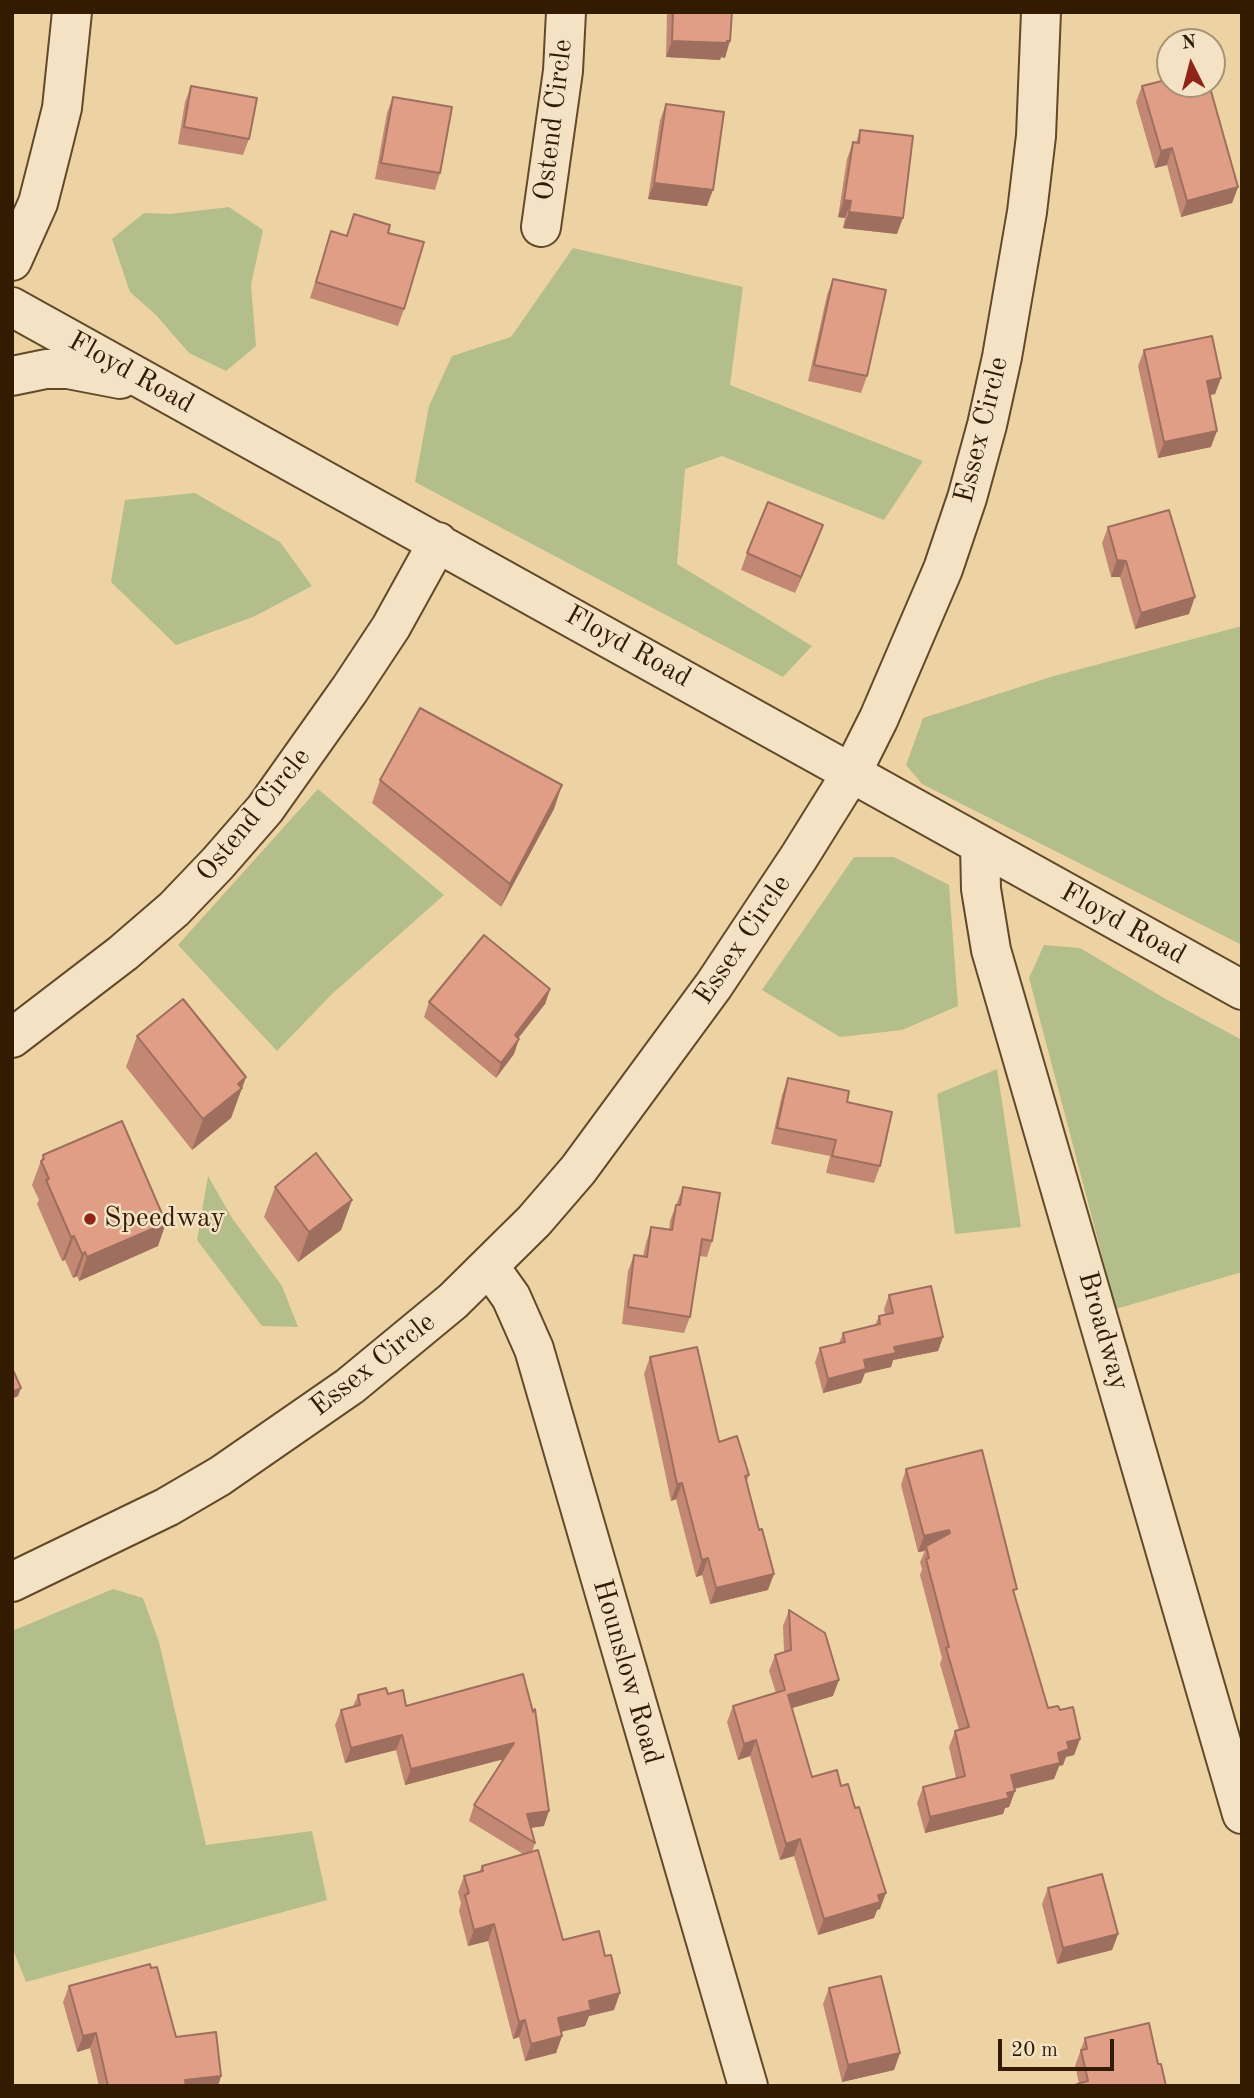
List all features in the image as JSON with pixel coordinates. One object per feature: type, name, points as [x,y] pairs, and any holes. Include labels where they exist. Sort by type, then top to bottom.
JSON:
[{"type":"street","points":[[12,261],[38,203],[53,144],[68,65],[72,12]]},
{"type":"street","name":"Ostend Circle","points":[[541,227],[563,71],[566,12]]},
{"type":"street","name":"Essex Circle","points":[[12,1583],[167,1507],[220,1476],[350,1386],[410,1339],[453,1301],[534,1221],[578,1171],[714,985],[852,772],[911,647],[943,569],[967,498],[987,425],[1027,212],[1036,136],[1041,12]]},
{"type":"street","name":"Floyd Road","points":[[12,307],[1242,990]]},
{"type":"street","points":[[12,376],[46,369],[68,369],[153,386]]},
{"type":"street","name":"Ostend Circle","points":[[12,1038],[81,987],[174,909],[241,836],[299,762],[350,689],[391,626],[438,542]]},
{"type":"street","name":"Broadway","points":[[980,845],[981,889],[991,950],[1152,1496],[1242,1814]]},
{"type":"street","name":"Hounslow Road","points":[[489,1266],[511,1297],[534,1349],[748,2086]]},
{"type":"green space","points":[[229,207],[263,230],[251,285],[256,346],[226,371],[189,353],[156,315],[130,292],[112,239],[144,213],[170,214]]},
{"type":"green space","points":[[573,248],[743,287],[730,385],[923,461],[884,520],[722,456],[685,469],[677,564],[812,646],[783,677],[415,482],[429,406],[452,356],[511,337]]},
{"type":"green space","points":[[195,493],[280,542],[312,586],[253,617],[176,645],[111,582],[125,500]]},
{"type":"green space","points":[[1242,626],[1242,945],[922,784],[906,765],[923,718],[1054,676]]},
{"type":"green space","points":[[318,789],[444,895],[332,994],[277,1051],[178,945]]},
{"type":"green space","points":[[854,857],[894,857],[949,885],[958,1006],[902,1030],[840,1037],[762,990]]},
{"type":"green space","points":[[1044,945],[1080,948],[1242,1040],[1242,1272],[1116,1309],[1029,978]]},
{"type":"green space","points":[[997,1069],[1021,1227],[955,1234],[937,1094]]},
{"type":"green space","points":[[208,1176],[232,1218],[282,1286],[298,1327],[262,1326],[197,1240]]},
{"type":"green space","points":[[113,1589],[143,1598],[159,1642],[206,1845],[312,1831],[327,1900],[26,1982],[12,1947],[12,1631]]},
{"type":"building","points":[[673,12],[732,12],[730,41],[672,41]]},
{"type":"building","points":[[1156,82],[1156,98],[1213,98],[1238,187],[1187,201],[1172,148],[1161,151],[1142,86]]},
{"type":"building","points":[[191,86],[257,98],[249,139],[184,127]]},
{"type":"building","points":[[393,97],[452,107],[440,173],[381,163]]},
{"type":"building","points":[[666,104],[724,112],[713,190],[654,183]]},
{"type":"building","points":[[860,130],[913,136],[903,218],[849,212],[851,201],[844,200],[853,142],[859,143]]},
{"type":"building","points":[[354,214],[390,225],[388,233],[424,242],[404,309],[316,282],[331,231],[347,236]]},
{"type":"building","points":[[833,279],[886,290],[867,376],[814,365]]},
{"type":"building","points":[[1212,336],[1221,378],[1207,381],[1217,431],[1164,442],[1144,350]]},
{"type":"building","points":[[768,502],[823,525],[801,577],[747,553]]},
{"type":"building","points":[[1169,510],[1195,597],[1141,613],[1126,561],[1117,560],[1108,527]]},
{"type":"building","points":[[420,708],[562,785],[510,884],[380,780]]},
{"type":"building","points":[[484,935],[550,989],[515,1035],[519,1039],[501,1063],[429,1002]]},
{"type":"building","points":[[183,999],[246,1077],[238,1084],[242,1088],[203,1119],[137,1036]]},
{"type":"building","points":[[788,1078],[849,1091],[847,1102],[892,1112],[880,1166],[832,1156],[836,1140],[777,1128]]},
{"type":"building","points":[[122,1121],[166,1223],[87,1257],[85,1252],[82,1254],[74,1236],[71,1237],[46,1180],[49,1179],[41,1161],[44,1159],[43,1155]]},
{"type":"building","points":[[316,1153],[352,1200],[309,1232],[275,1187]]},
{"type":"building","points":[[683,1187],[720,1193],[712,1241],[702,1239],[690,1317],[628,1307],[634,1255],[647,1257],[651,1227],[672,1230],[676,1205],[680,1205]]},
{"type":"building","points":[[931,1286],[943,1337],[894,1347],[896,1353],[864,1360],[866,1369],[828,1379],[820,1348],[845,1342],[843,1333],[880,1324],[879,1316],[893,1313],[889,1295]]},
{"type":"building","points":[[697,1347],[719,1442],[737,1436],[749,1475],[745,1476],[759,1530],[762,1529],[774,1574],[716,1588],[708,1558],[702,1560],[682,1483],[677,1484],[650,1357]]},
{"type":"building","points":[[12,1368],[21,1388],[12,1392]]},
{"type":"building","points":[[982,1450],[1017,1589],[1013,1590],[1048,1708],[1058,1706],[1060,1710],[1073,1707],[1080,1739],[1067,1742],[1069,1749],[1058,1753],[1060,1763],[1011,1775],[1015,1791],[1007,1793],[1009,1798],[930,1817],[923,1787],[965,1776],[955,1731],[969,1727],[946,1648],[949,1647],[926,1559],[929,1558],[926,1546],[950,1533],[949,1530],[924,1536],[906,1469]]},
{"type":"building","points":[[789,1610],[825,1633],[839,1680],[788,1695],[812,1777],[837,1770],[841,1786],[848,1784],[855,1808],[859,1807],[886,1893],[878,1895],[880,1902],[824,1919],[800,1839],[786,1844],[756,1740],[744,1744],[733,1706],[785,1690],[775,1655],[791,1650]]},
{"type":"building","points":[[523,1674],[533,1712],[535,1709],[549,1811],[527,1814],[535,1843],[474,1805],[514,1743],[411,1769],[402,1735],[351,1748],[341,1710],[360,1705],[358,1695],[386,1688],[388,1694],[403,1690],[406,1706]]},
{"type":"building","points":[[538,1850],[563,1940],[599,1931],[605,1956],[611,1955],[620,1993],[589,2001],[591,2010],[558,2018],[562,2036],[531,2044],[525,2020],[519,2022],[494,1924],[474,1930],[465,1895],[469,1893],[464,1876],[483,1871],[482,1866]]},
{"type":"building","points":[[1102,1874],[1118,1934],[1063,1948],[1048,1888]]},
{"type":"building","points":[[150,1964],[151,1968],[157,1967],[176,2037],[216,2032],[221,2076],[185,2080],[186,2086],[108,2086],[96,2033],[83,2036],[69,1986]]},
{"type":"building","points":[[881,1976],[900,2053],[848,2065],[829,1988]]},
{"type":"building","points":[[1149,2023],[1166,2086],[1077,2086],[1088,2081],[1081,2050],[1087,2049],[1085,2038]]},
{"type":"place","name":"Speedway","points":[[90,1219]]}]
